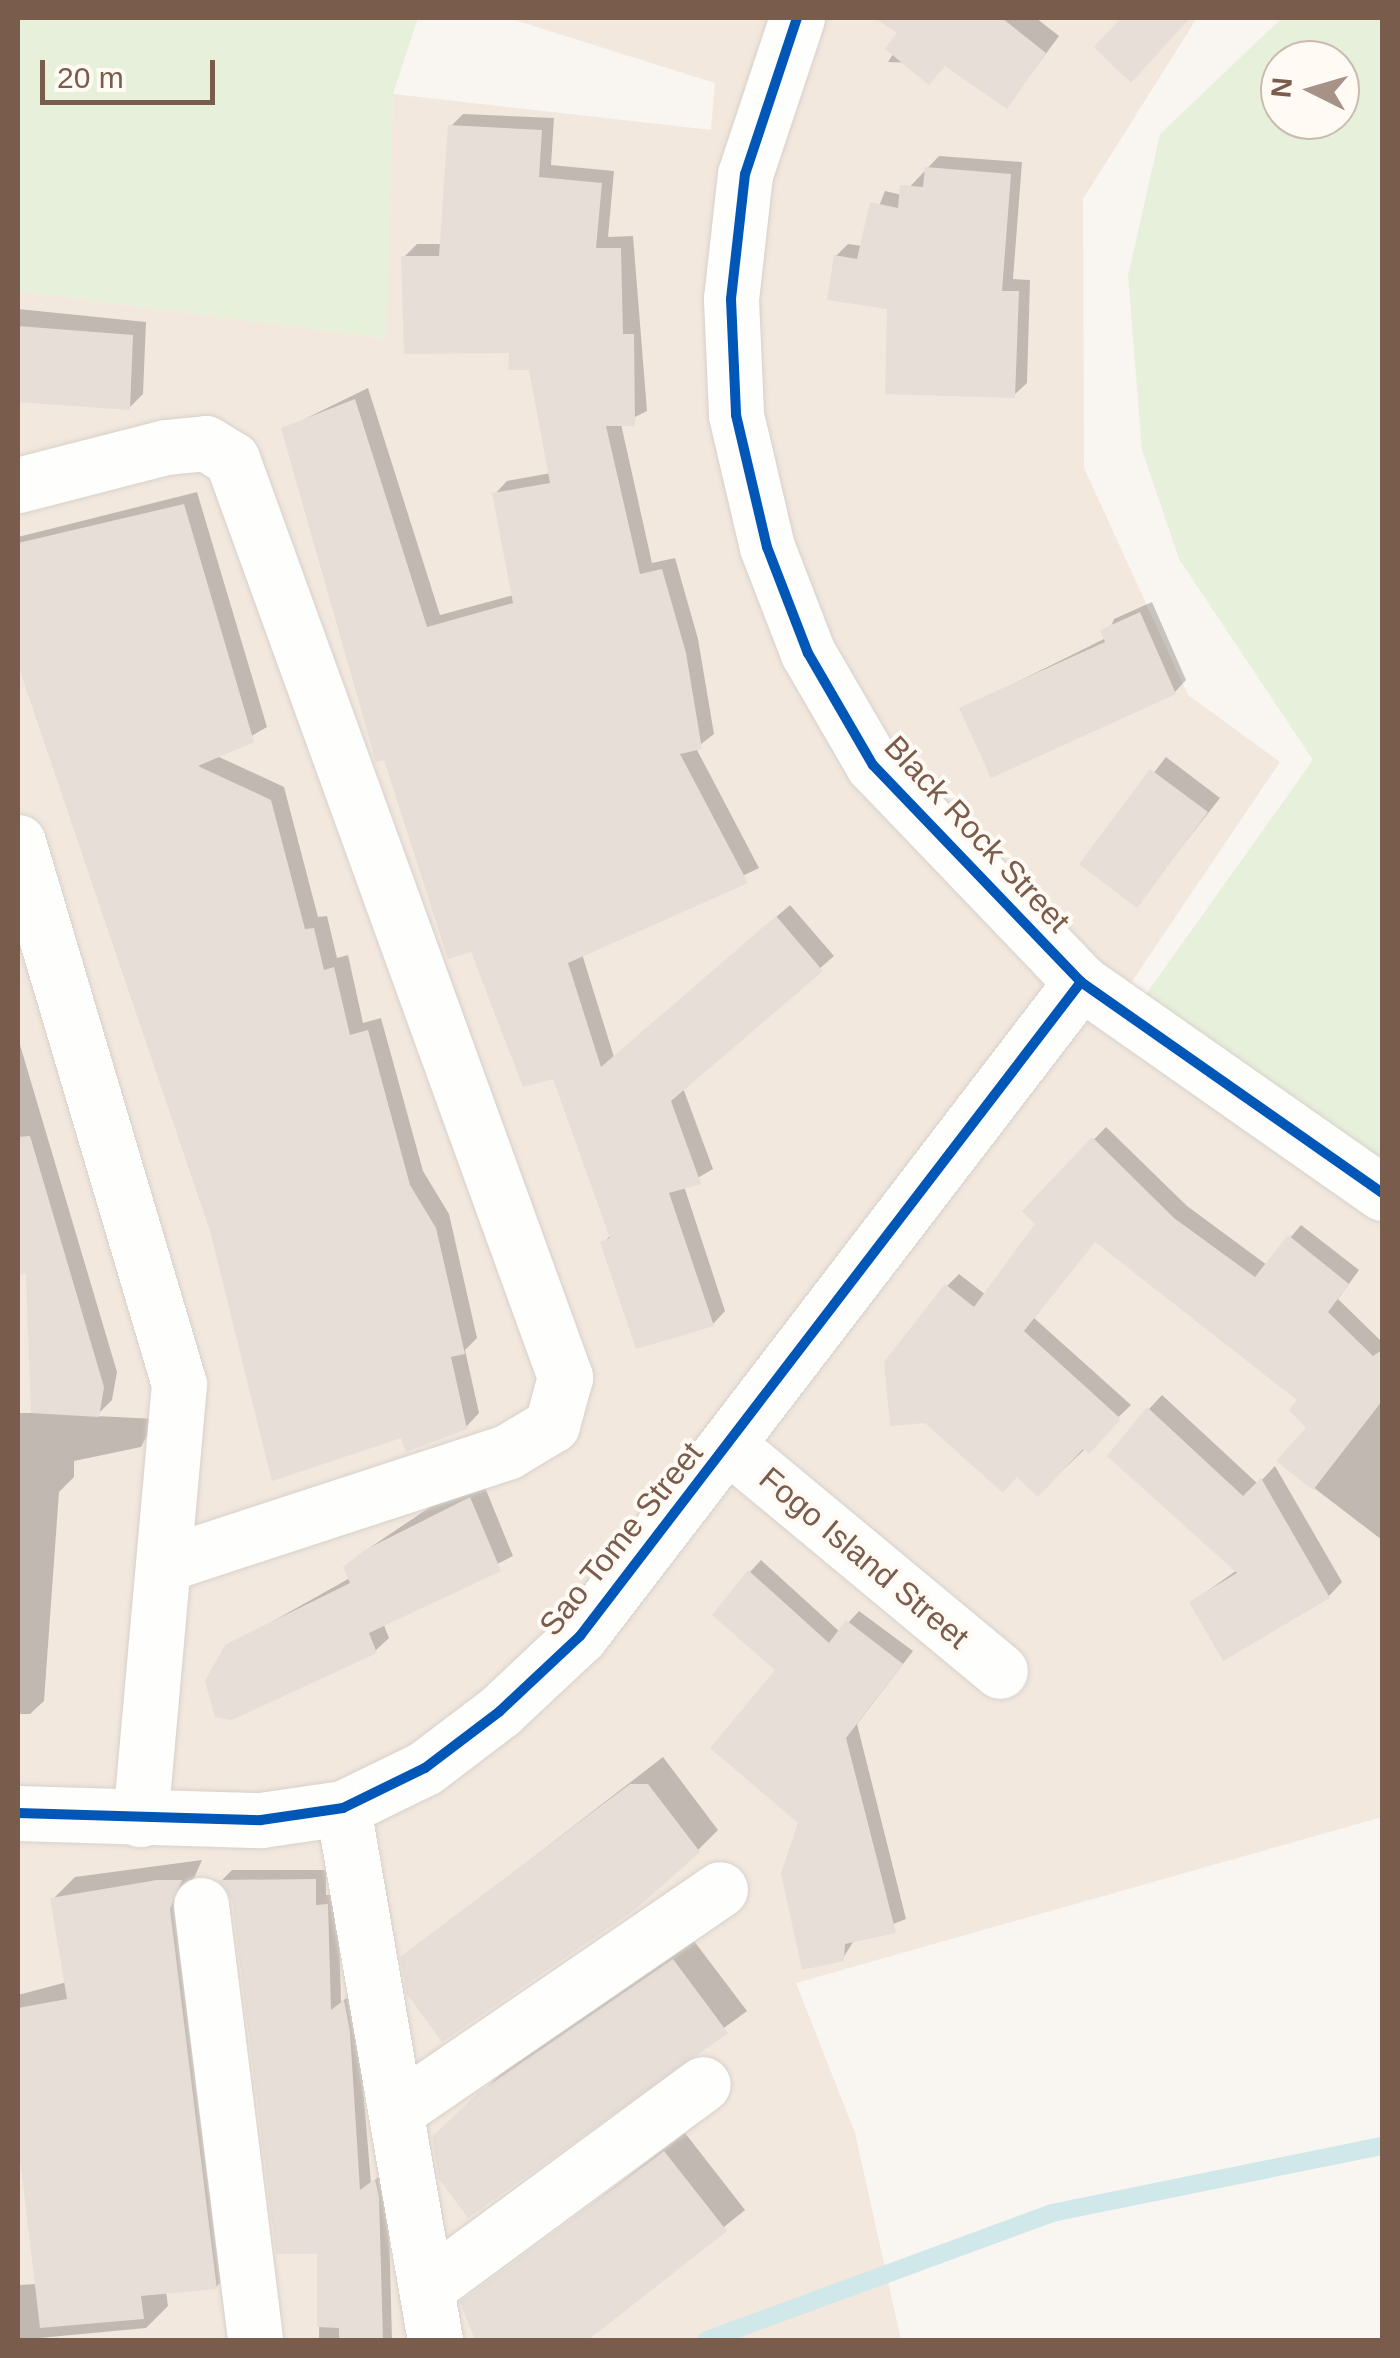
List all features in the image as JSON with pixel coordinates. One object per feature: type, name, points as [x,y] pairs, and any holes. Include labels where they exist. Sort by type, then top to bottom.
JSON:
[{"type":"street","name":"Black Rock Street","points":[[798,18],[745,174],[731,299],[736,414],[767,547],[808,652],[873,765],[1080,982],[1382,1193]]},
{"type":"street","points":[[18,484],[193,444],[232,458],[566,1377],[552,1425],[506,1452],[167,1563]]},
{"type":"street","points":[[18,842],[179,1384],[167,1563],[140,1819]]},
{"type":"street","name":"Sao Tome Street","points":[[18,1813],[261,1820],[343,1808],[425,1768],[500,1710],[580,1636],[1080,982]]},
{"type":"street","name":"Fogo Island Street","points":[[728,1446],[1000,1671]]},
{"type":"street","points":[[343,1808],[399,2109],[429,2286],[434,2340]]},
{"type":"street","points":[[399,2109],[720,1889]]},
{"type":"street","points":[[201,1905],[254,2340]]},
{"type":"street","points":[[429,2286],[703,2084]]},
{"type":"shaded area","points":[[508,18],[1197,18],[1083,199],[1084,468],[1188,695],[1280,762],[1114,1008],[1382,1193],[1382,1817],[796,1983],[855,2133],[901,2340],[18,2340],[18,291],[385,338],[393,94],[711,130],[715,83]]},
{"type":"green space","points":[[18,18],[418,18],[393,94],[386,338],[18,291]]},
{"type":"green space","points":[[1282,18],[1382,18],[1382,1193],[1129,1018],[1313,760],[1179,559],[1142,450],[1128,276],[1160,134]]},
{"type":"building","points":[[875,18],[1002,18],[1046,53],[1007,109],[945,66],[929,85],[885,49],[897,33]]},
{"type":"building","points":[[1121,18],[1190,18],[1131,83],[1094,47]]},
{"type":"building","points":[[448,125],[542,130],[539,177],[602,183],[596,248],[621,248],[623,334],[634,334],[635,426],[606,426],[640,574],[662,569],[686,653],[702,749],[680,754],[748,883],[568,963],[601,1067],[776,916],[823,971],[671,1101],[701,1184],[669,1193],[714,1326],[636,1349],[600,1242],[610,1238],[553,1079],[523,1087],[471,952],[448,959],[384,760],[376,762],[281,428],[355,399],[427,627],[513,603],[492,493],[550,483],[529,370],[508,370],[509,353],[404,354],[401,256],[439,256]]},
{"type":"building","points":[[925,167],[1011,174],[1002,291],[1019,291],[1015,398],[885,394],[887,309],[827,300],[834,255],[857,259],[870,202],[898,208],[900,185],[923,187]]},
{"type":"building","points":[[18,326],[133,335],[130,410],[18,402]]},
{"type":"building","points":[[184,504],[254,742],[198,766],[271,800],[305,929],[314,928],[324,970],[334,967],[350,1035],[368,1030],[410,1185],[436,1228],[465,1354],[451,1357],[467,1429],[406,1452],[401,1438],[272,1481],[210,1231],[18,665],[18,543]]},
{"type":"building","points":[[1140,612],[1176,694],[991,778],[959,708],[1105,642],[1100,630]]},
{"type":"building","points":[[1150,769],[1208,812],[1137,908],[1079,864]]},
{"type":"building","points":[[30,1136],[104,1387],[99,1417],[31,1413],[26,1273],[18,1276],[18,1137]]},
{"type":"building","points":[[1092,1137],[1174,1218],[1255,1277],[1288,1235],[1349,1284],[1328,1312],[1373,1356],[1382,1350],[1382,1401],[1313,1490],[1276,1461],[1306,1428],[1289,1410],[1297,1400],[1095,1242],[1024,1331],[1121,1419],[1089,1454],[1083,1449],[1038,1497],[1017,1477],[1003,1493],[925,1423],[890,1426],[884,1362],[945,1284],[974,1307],[1035,1224],[1022,1211]]},
{"type":"building","points":[[1147,1407],[1243,1496],[1261,1478],[1330,1598],[1223,1661],[1189,1602],[1237,1573],[1107,1456]]},
{"type":"building","points":[[470,1497],[501,1571],[369,1633],[377,1653],[232,1720],[215,1717],[205,1681],[225,1645],[350,1583],[343,1567],[365,1550]]},
{"type":"building","points":[[748,1570],[829,1643],[846,1620],[903,1664],[846,1738],[896,1933],[845,1944],[844,1961],[802,1970],[781,1873],[798,1823],[710,1748],[775,1670],[712,1615]]},
{"type":"building","points":[[630,1784],[648,1784],[700,1852],[636,1909],[442,2042],[407,1994],[400,1957]]},
{"type":"building","points":[[316,1879],[316,1905],[328,1904],[331,2010],[344,2000],[350,2032],[360,2190],[375,2179],[379,2197],[383,2340],[339,2340],[339,2328],[317,2327],[317,2254],[276,2254],[232,1901],[218,1880]]},
{"type":"building","points":[[157,1880],[182,1880],[170,1909],[217,2289],[141,2296],[144,2319],[40,2328],[18,2141],[18,2008],[67,1999],[50,1898]]},
{"type":"building","points":[[673,1959],[728,2033],[468,2218],[439,2179],[432,2137],[479,2092]]},
{"type":"building","points":[[664,2151],[727,2231],[588,2340],[475,2340],[460,2302]]},
{"type":"waterway","points":[[707,2340],[1052,2213],[1382,2146]]},
{"type":"cycle path","points":[[797,18],[745,174],[731,299],[736,415],[767,547],[808,653],[873,765],[1081,982],[1382,1193]]},
{"type":"cycle path","points":[[18,1813],[261,1820],[343,1808],[425,1768],[500,1711],[580,1636],[1081,982]]}]
